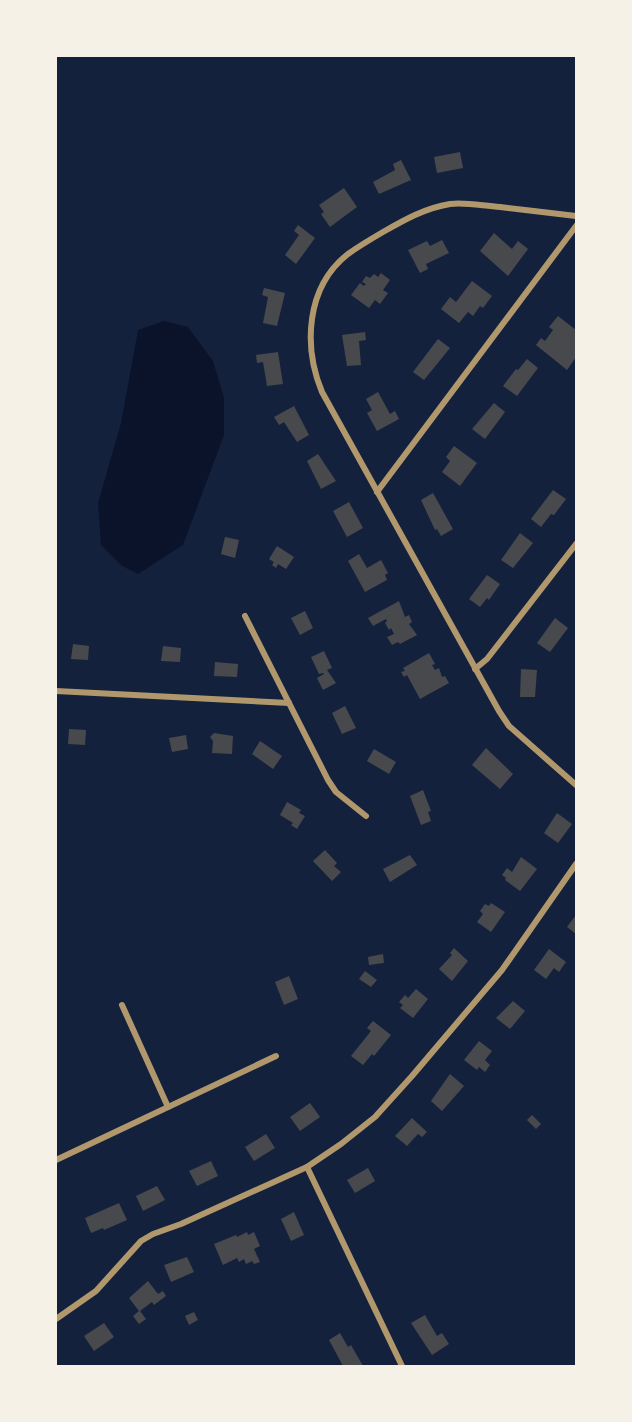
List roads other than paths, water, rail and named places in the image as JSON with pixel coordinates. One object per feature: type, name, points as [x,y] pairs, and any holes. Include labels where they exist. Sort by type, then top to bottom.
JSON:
[{"type":"street","points":[[576,216],[473,204],[452,204],[434,207],[401,221],[347,255],[332,272],[314,304],[310,339],[313,365],[322,392],[499,711],[509,726],[576,785]]},
{"type":"street","points":[[377,492],[576,226]]},
{"type":"street","points":[[475,669],[493,652],[576,544]]},
{"type":"street","points":[[245,616],[332,786],[343,799],[366,816]]},
{"type":"street","points":[[56,691],[289,703]]},
{"type":"street","points":[[56,1319],[96,1291],[147,1238],[307,1167],[375,1117],[502,970],[576,864]]},
{"type":"street","points":[[122,1005],[168,1107]]},
{"type":"street","points":[[56,1160],[276,1056]]},
{"type":"street","points":[[307,1167],[402,1366]]},
{"type":"water","points":[[164,321],[188,327],[213,361],[224,398],[224,435],[183,545],[138,574],[122,566],[101,545],[98,503],[121,423],[138,330]]}]
